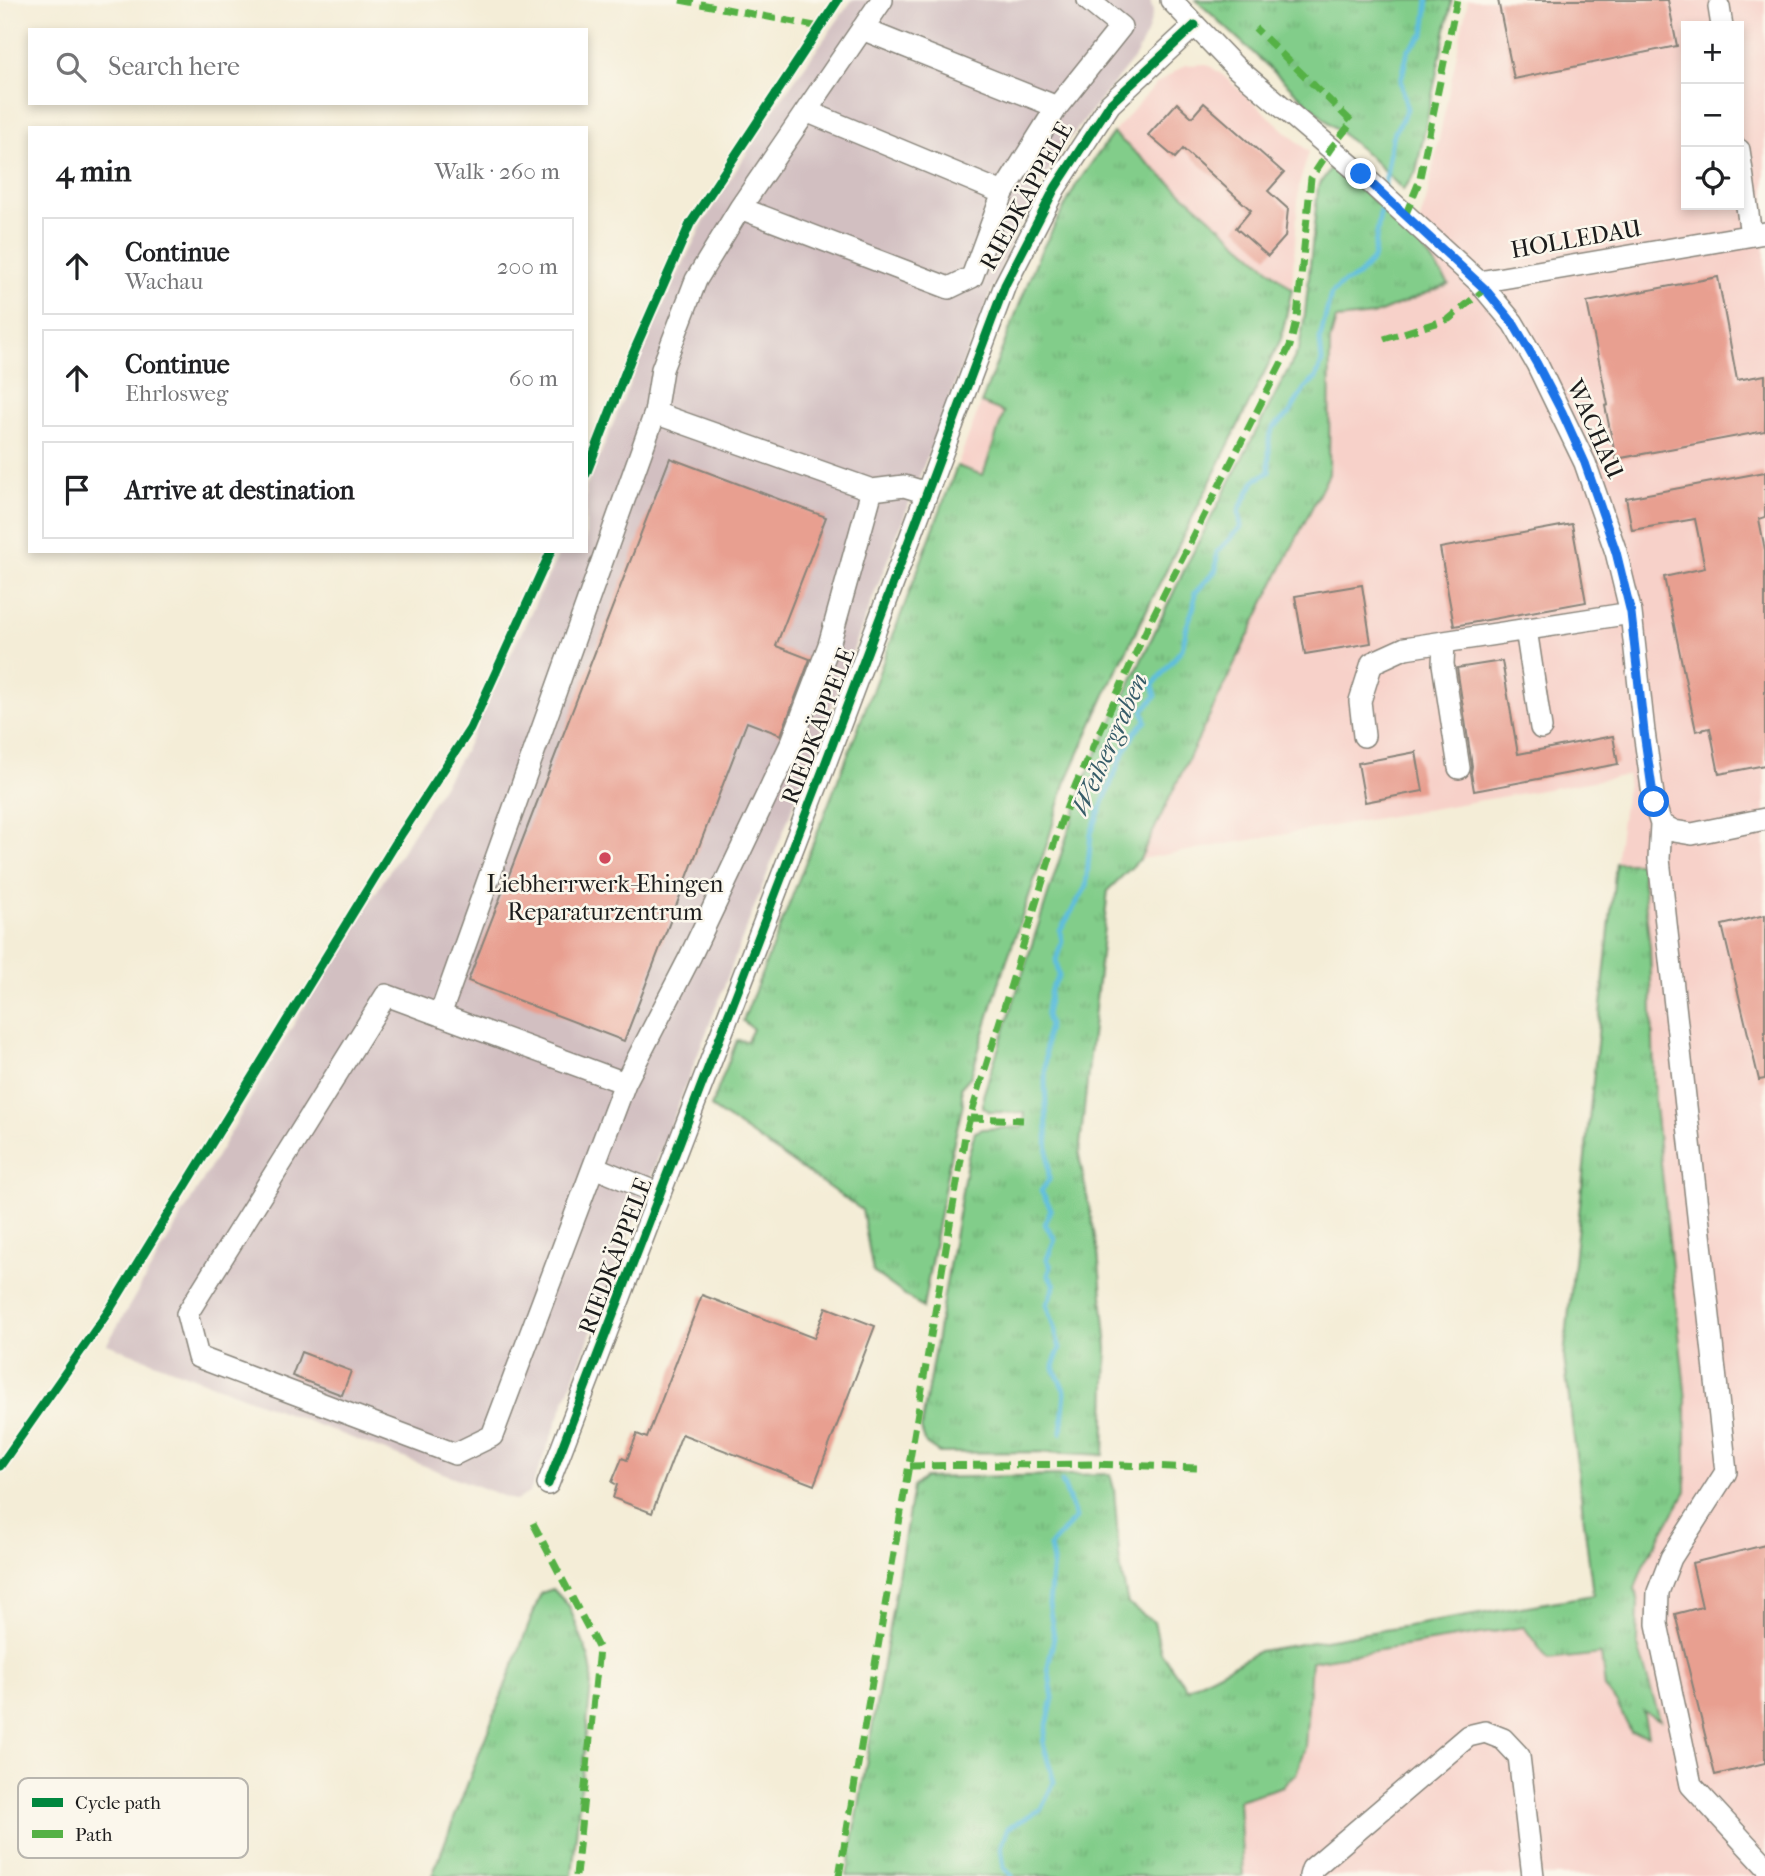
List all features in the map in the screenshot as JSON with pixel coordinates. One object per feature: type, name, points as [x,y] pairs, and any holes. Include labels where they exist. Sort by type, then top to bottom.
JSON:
[{"type":"street","points":[[440,1015],[655,413],[662,369],[696,279],[740,208],[882,0]]},
{"type":"street","points":[[740,208],[949,288],[972,277],[1003,193],[1057,107],[1121,27],[1088,0]]},
{"type":"street","name":"WACHAU","points":[[1171,0],[1234,66],[1361,174],[1479,282],[1513,323],[1562,412],[1585,463],[1616,552],[1631,613],[1652,790],[1661,824],[1659,859],[1726,1472],[1671,1558],[1658,1592],[1657,1624],[1691,1785],[1765,1866]]},
{"type":"street","name":"RIEDKÄPPELE","points":[[548,1484],[824,767],[1005,285],[1055,188],[1110,104],[1195,25]]},
{"type":"street","points":[[862,29],[1057,107]]},
{"type":"street","points":[[806,111],[1003,193]]},
{"type":"street","points":[[1744,172],[1758,234]]},
{"type":"street","name":"HOLLEDAU","points":[[1479,282],[1758,234]]},
{"type":"street","points":[[655,413],[872,490],[904,486],[927,493]]},
{"type":"street","points":[[625,1083],[386,995],[187,1314],[198,1357],[455,1454],[492,1436],[625,1083],[690,957],[792,742],[829,645],[872,490]]},
{"type":"street","points":[[1364,736],[1360,701],[1372,663],[1405,648],[1631,613]]},
{"type":"street","points":[[1526,629],[1541,728]]},
{"type":"street","points":[[1444,642],[1443,664],[1459,768]]},
{"type":"street","points":[[1661,824],[1674,831],[1692,834],[1765,819]]},
{"type":"street","points":[[594,1167],[660,1194]]},
{"type":"street","points":[[1310,1876],[1312,1869],[1468,1736],[1485,1732],[1503,1739],[1519,1756],[1533,1876]]},
{"type":"shaded area","points":[[852,0],[1150,0],[1153,12],[1147,34],[1135,57],[1066,143],[1042,181],[1012,240],[530,1492],[516,1501],[107,1344],[299,1015],[464,752],[559,553],[588,553],[588,483],[661,309],[702,225],[774,109]]},
{"type":"shaded area","points":[[1468,0],[1765,0],[1765,1876],[1243,1876],[1239,1800],[1283,1786],[1296,1774],[1305,1747],[1310,1661],[1524,1627],[1601,1653],[1564,1357],[1616,863],[1628,775],[1140,859],[1329,474],[1330,341],[1336,318],[1373,315],[1449,284],[1414,237],[1426,201]]},
{"type":"shaded area","points":[[1207,64],[1309,152],[1299,185],[1292,289],[1113,133],[1155,85],[1185,65]]},
{"type":"shaded area","points":[[981,403],[1004,411],[982,475],[957,466]]},
{"type":"green space","points":[[1196,0],[1452,0],[1416,172],[1403,190],[1368,155],[1327,121]]},
{"type":"green space","points":[[1113,133],[1292,289],[1281,339],[1108,688],[1065,784],[971,1076],[961,1087],[963,1104],[949,1162],[923,1308],[873,1272],[862,1210],[711,1107],[737,1040],[747,1041],[753,1029],[743,1021],[957,466],[983,475],[1004,412],[981,403],[1038,257],[1076,185]]},
{"type":"green space","points":[[1331,167],[1338,169],[1414,237],[1449,284],[1373,315],[1336,319],[1330,341],[1329,474],[1140,859],[1108,890],[1079,1155],[1098,1252],[1107,1348],[1104,1455],[1045,1452],[939,1453],[926,1444],[921,1429],[968,1156],[975,1132],[983,1129],[1023,1127],[1025,1113],[990,1112],[983,1107],[983,1096],[1087,774],[1187,564],[1299,349],[1318,187]]},
{"type":"green space","points":[[1616,863],[1641,863],[1650,948],[1655,1106],[1686,1400],[1686,1491],[1644,1564],[1635,1588],[1638,1604],[1637,1643],[1660,1720],[1643,1711],[1648,1735],[1631,1732],[1617,1704],[1605,1688],[1601,1654],[1548,1660],[1524,1627],[1311,1661],[1305,1747],[1296,1774],[1283,1786],[1239,1800],[1243,1876],[847,1876],[913,1487],[924,1478],[1110,1474],[1114,1489],[1120,1566],[1128,1604],[1154,1622],[1161,1652],[1187,1689],[1259,1651],[1593,1595],[1564,1357]]},
{"type":"green space","points":[[553,1589],[569,1606],[589,1658],[592,1674],[572,1876],[432,1876],[541,1593]]},
{"type":"building","points":[[1498,0],[1668,0],[1677,46],[1514,79]]},
{"type":"building","points":[[1177,103],[1192,117],[1204,103],[1284,173],[1268,191],[1288,209],[1285,237],[1268,256],[1236,228],[1251,210],[1183,149],[1175,158],[1148,135]]},
{"type":"building","points":[[1718,277],[1737,380],[1765,375],[1765,431],[1616,459],[1587,302]]},
{"type":"building","name":"Liebherrwerk-Ehingen Reparaturzentrum","points":[[670,458],[826,517],[776,646],[810,659],[781,735],[747,722],[624,1041],[468,981]]},
{"type":"building","points":[[1765,472],[1765,517],[1759,519],[1765,550],[1765,765],[1719,774],[1710,728],[1696,731],[1664,577],[1705,568],[1695,519],[1632,530],[1626,498]]},
{"type":"building","points":[[1572,524],[1586,602],[1454,626],[1440,548]]},
{"type":"building","points":[[1362,585],[1371,643],[1305,654],[1295,596]]},
{"type":"building","points":[[1502,661],[1518,754],[1613,736],[1618,764],[1474,791],[1457,668]]},
{"type":"building","points":[[1416,752],[1423,791],[1365,802],[1358,763]]},
{"type":"building","points":[[1765,915],[1765,1079],[1759,1080],[1722,925]]},
{"type":"building","points":[[702,1295],[814,1338],[826,1307],[875,1326],[814,1485],[682,1434],[652,1513],[613,1498],[617,1485],[612,1482],[622,1458],[627,1460],[637,1434],[647,1438]]},
{"type":"building","points":[[301,1352],[351,1371],[342,1395],[292,1376]]},
{"type":"building","points":[[1765,1545],[1765,1763],[1715,1775],[1675,1614],[1702,1607],[1692,1563]]},
{"type":"waterway","name":"Weihergraben","points":[[1384,188],[1392,138],[1407,109],[1401,81],[1408,50],[1424,34],[1428,0]]},
{"type":"waterway","name":"Weihergraben","points":[[1061,1433],[1065,1392],[1053,1366],[1060,1348],[1047,1304],[1055,1285],[1048,1275],[1051,1267],[1047,1259],[1055,1239],[1045,1224],[1051,1209],[1041,1191],[1049,1180],[1045,1083],[1046,1037],[1049,1025],[1046,1015],[1051,989],[1059,976],[1056,960],[1062,941],[1060,931],[1086,887],[1091,833],[1120,760],[1135,732],[1146,721],[1143,710],[1156,696],[1153,685],[1182,649],[1195,593],[1216,570],[1217,552],[1241,527],[1239,510],[1255,480],[1269,472],[1269,439],[1273,428],[1289,414],[1304,389],[1316,378],[1322,362],[1320,339],[1331,294],[1342,284],[1358,276],[1373,259],[1382,201]]},
{"type":"waterway","name":"Weihergraben","points":[[1012,1876],[1004,1868],[1001,1847],[1008,1828],[1041,1809],[1054,1782],[1043,1743],[1053,1698],[1048,1667],[1054,1637],[1049,1604],[1053,1562],[1050,1546],[1076,1518],[1062,1481]]},
{"type":"marked path","points":[[680,0],[820,27]]},
{"type":"marked path","points":[[1405,216],[1419,182],[1457,0]]},
{"type":"marked path","points":[[839,1876],[970,1118],[1061,822],[1076,784],[1150,622],[1290,346],[1297,317],[1311,178],[1352,122],[1255,28]]},
{"type":"marked path","points":[[1384,339],[1449,319],[1485,289]]},
{"type":"marked path","points":[[970,1118],[1023,1120]]},
{"type":"marked path","points":[[910,1466],[1092,1464],[1199,1468]]},
{"type":"marked path","points":[[533,1523],[599,1649],[576,1876]]},
{"type":"cycle path","points":[[588,469],[631,358],[690,224],[838,0]]},
{"type":"cycle path","points":[[548,1484],[824,767],[1005,285],[1055,188],[1110,104],[1195,25]]},
{"type":"cycle path","points":[[0,1466],[108,1312],[402,833],[470,729],[550,553]]},
{"type":"place","name":"Liebherrwerk-Ehingen Reparaturzentrum","points":[[605,858]]},
{"type":"route","points":[[1361,174],[1485,289],[1513,323],[1562,412],[1585,463],[1616,552],[1631,613],[1654,802]]}]
